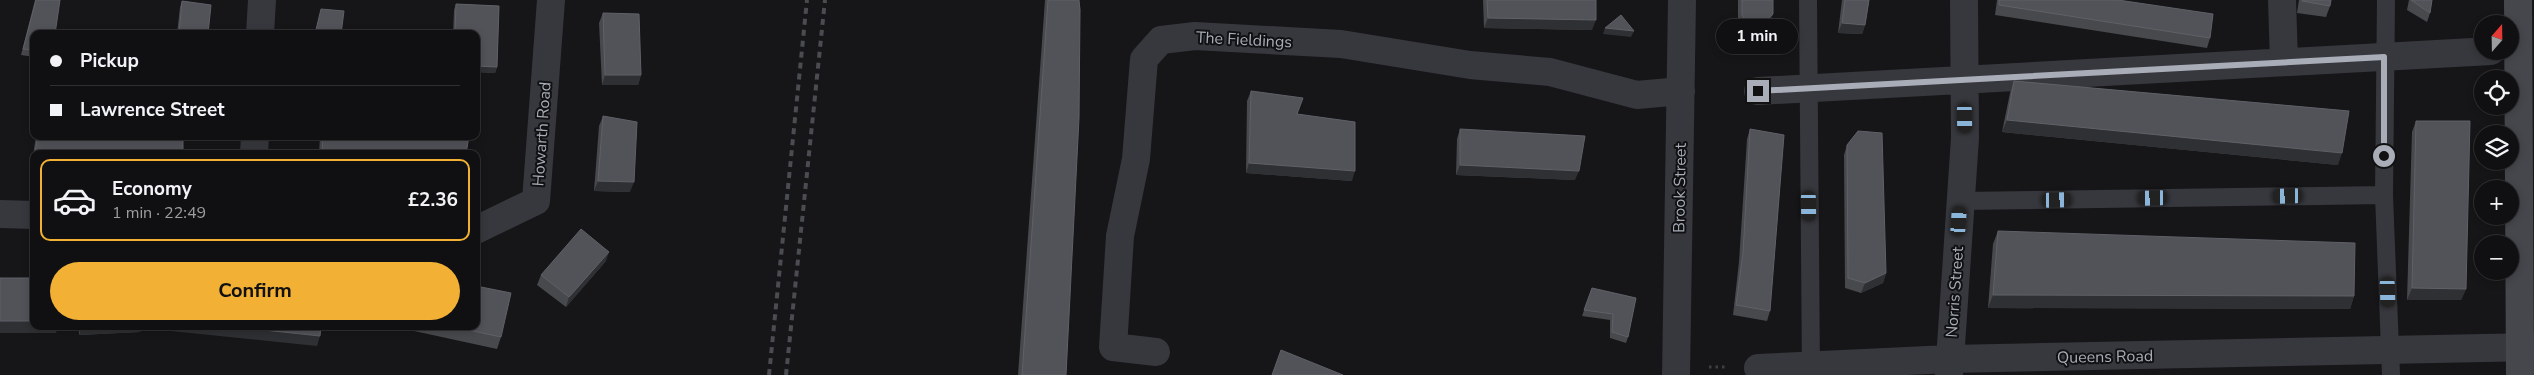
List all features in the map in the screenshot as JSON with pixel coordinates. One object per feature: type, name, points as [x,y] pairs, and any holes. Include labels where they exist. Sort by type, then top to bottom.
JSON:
[{"type":"street","points":[[260,30],[262,0]]},
{"type":"street","name":"Howarth Road","points":[[480,228],[536,201],[551,0]]},
{"type":"street","name":"Brook Street","points":[[1676,371],[1682,0]]},
{"type":"street","name":"Norris Street","points":[[1949,367],[1965,138],[1964,0]]},
{"type":"street","points":[[2282,0],[2284,62]]},
{"type":"street","points":[[2517,15],[2518,0]]},
{"type":"street","name":"The Fieldings","points":[[1156,352],[1113,347],[1120,236],[1136,159],[1144,59],[1161,40],[1195,36],[1341,44],[1470,65],[1550,72],[1637,95],[1681,90]]},
{"type":"street","points":[[1758,91],[1964,78],[2474,52]]},
{"type":"street","points":[[2514,60],[2527,347],[2520,375]]},
{"type":"street","points":[[0,214],[30,215]]},
{"type":"street","name":"Queens Road","points":[[1758,368],[1811,370],[2391,362],[2527,347]]},
{"type":"lane","points":[[1808,0],[1811,370]]},
{"type":"lane","points":[[2386,0],[2384,195],[2391,362]]},
{"type":"lane","points":[[1960,201],[2384,195]]},
{"type":"path","points":[[1676,371],[1758,368]]},
{"type":"building","points":[[36,0],[60,0],[56,30],[30,30],[30,50],[23,49]]},
{"type":"building","points":[[1048,0],[1079,0],[1080,10],[1079,118],[1066,375],[1022,375]]},
{"type":"building","points":[[1487,0],[1596,0],[1596,20],[1488,18]]},
{"type":"building","points":[[1742,0],[1773,0],[1773,14],[1754,32],[1742,15]]},
{"type":"building","points":[[1845,0],[1869,0],[1865,25],[1842,23]]},
{"type":"building","points":[[1999,0],[2118,0],[2213,14],[2210,38],[1999,5]]},
{"type":"building","points":[[2302,0],[2331,0],[2330,6]]},
{"type":"building","points":[[2411,0],[2432,0],[2430,13]]},
{"type":"building","points":[[182,1],[211,5],[208,30],[179,30]]},
{"type":"building","points":[[456,4],[499,6],[497,67],[480,66],[480,30],[455,30]]},
{"type":"building","points":[[321,9],[344,11],[342,30],[316,30]]},
{"type":"building","points":[[603,13],[639,14],[641,75],[605,75]]},
{"type":"building","points":[[1621,15],[1634,31],[1605,28]]},
{"type":"building","points":[[2014,81],[2349,111],[2342,153],[2007,120]]},
{"type":"building","points":[[1251,91],[1303,98],[1297,114],[1355,122],[1355,171],[1249,163]]},
{"type":"building","points":[[603,116],[637,122],[634,182],[598,181]]},
{"type":"building","points":[[2416,121],[2470,121],[2466,289],[2412,288]]},
{"type":"building","points":[[1460,129],[1585,136],[1579,171],[1460,165]]},
{"type":"building","points":[[1750,129],[1784,135],[1770,311],[1736,305],[1743,253]]},
{"type":"building","points":[[1858,131],[1882,133],[1886,273],[1865,283],[1848,278],[1847,145]]},
{"type":"building","points":[[37,140],[183,140],[183,150],[35,150]]},
{"type":"building","points":[[323,140],[468,140],[467,150],[322,150]]},
{"type":"building","points":[[581,229],[609,252],[569,297],[541,275]]},
{"type":"building","points":[[1998,231],[2355,243],[2354,296],[1993,295]]},
{"type":"building","points":[[0,278],[30,278],[30,321],[0,321]]},
{"type":"building","points":[[480,287],[511,293],[501,337],[469,330],[480,330]]},
{"type":"building","points":[[1592,288],[1636,298],[1628,337],[1612,332],[1613,314],[1584,310]]},
{"type":"building","points":[[264,330],[321,330],[320,336]]},
{"type":"building","points":[[1281,350],[1343,375],[1272,375]]},
{"type":"railway","points":[[769,375],[807,0]]},
{"type":"railway","points":[[786,375],[825,0]]},
{"type":"route","points":[[1758,91],[1964,78],[2384,57],[2384,156]]}]
